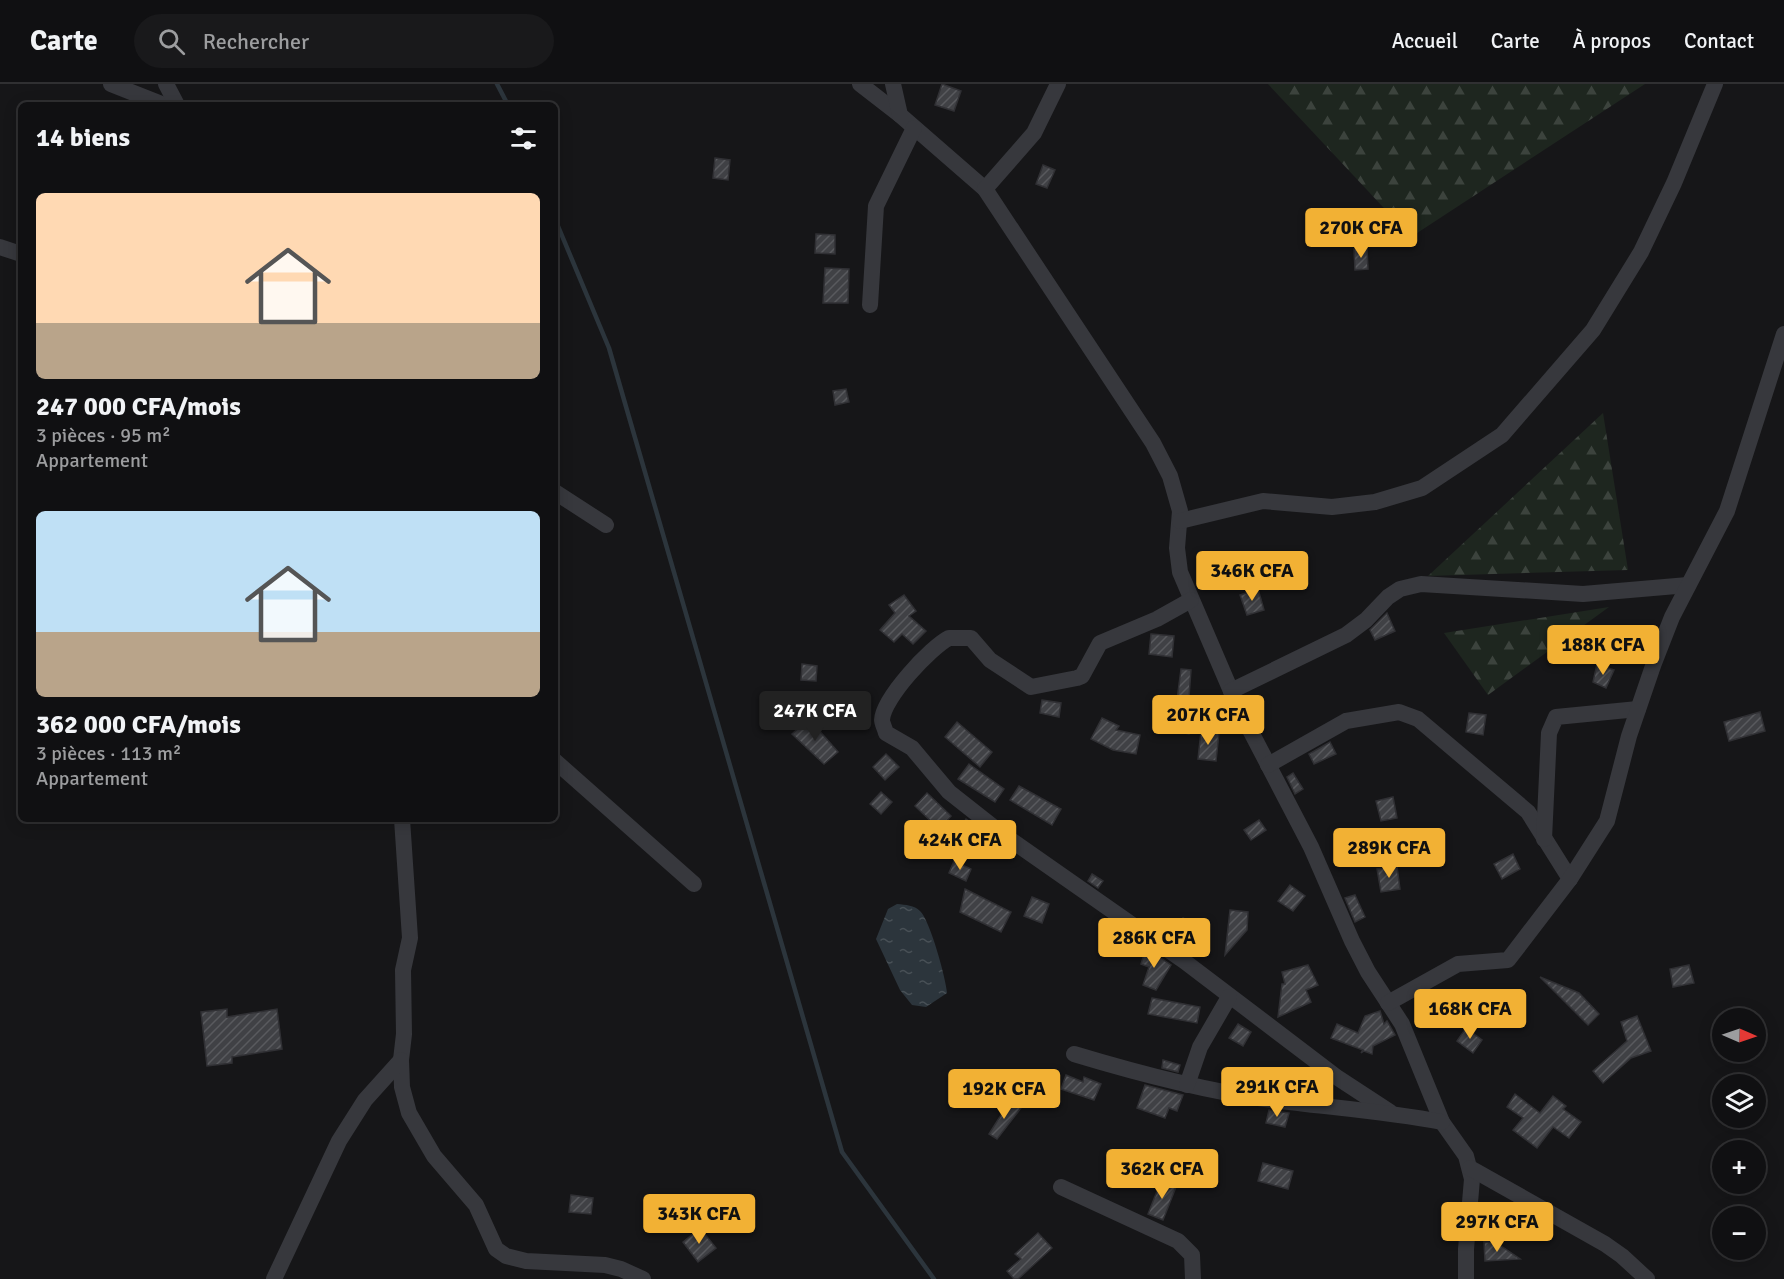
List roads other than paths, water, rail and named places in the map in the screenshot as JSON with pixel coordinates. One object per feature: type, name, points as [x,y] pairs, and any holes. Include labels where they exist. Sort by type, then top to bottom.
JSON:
[{"type":"street","points":[[111,84],[156,102]]},
{"type":"street","points":[[166,84],[175,102]]},
{"type":"street","points":[[860,84],[986,189],[1153,443],[1175,488],[1180,521],[1177,559],[1191,600],[1231,691],[1330,887],[1352,941],[1415,1049],[1442,1122],[1466,1156],[1472,1179],[1466,1279]]},
{"type":"street","points":[[893,84],[900,115]]},
{"type":"street","points":[[986,189],[1034,133],[1058,84]]},
{"type":"street","points":[[1180,521],[1263,501],[1332,507],[1375,502],[1422,488],[1503,435],[1593,330],[1641,252],[1674,183],[1715,84]]},
{"type":"street","points":[[870,305],[876,206],[914,128]]},
{"type":"street","points":[[0,247],[18,253]]},
{"type":"street","points":[[1388,1003],[1458,964],[1508,960],[1570,879],[1607,821],[1638,709],[1672,617],[1728,511],[1784,334]]},
{"type":"street","points":[[558,494],[606,525]]},
{"type":"street","points":[[1231,691],[1346,635],[1400,589],[1421,584],[1583,594],[1688,585]]},
{"type":"street","points":[[1191,600],[1157,619],[1100,643],[1082,676],[1038,687],[1031,687],[990,660],[971,638],[950,638],[923,660],[888,702],[882,720],[886,733],[912,748],[949,792],[1055,873],[1184,961],[1338,1078],[1390,1112]]},
{"type":"street","points":[[1544,839],[1549,733],[1556,717],[1638,709]]},
{"type":"street","points":[[1268,765],[1346,721],[1399,712],[1418,719],[1528,812],[1570,879]]},
{"type":"street","points":[[558,764],[694,884]]},
{"type":"street","points":[[402,822],[410,938],[403,970],[404,1034],[401,1060],[402,1087],[409,1113],[434,1156],[477,1205],[496,1249],[506,1257],[526,1261],[605,1265],[643,1279]]},
{"type":"street","points":[[1187,1085],[1200,1047],[1229,996]]},
{"type":"street","points":[[1074,1054],[1187,1085],[1263,1099],[1390,1112],[1442,1122]]},
{"type":"street","points":[[274,1279],[339,1141],[365,1100],[401,1060]]},
{"type":"street","points":[[1470,1168],[1605,1244],[1647,1279]]},
{"type":"street","points":[[1060,1187],[1178,1241],[1191,1256],[1193,1279]]},
{"type":"water","points":[[897,904],[912,906],[920,911],[933,937],[941,963],[947,993],[926,1007],[912,1005],[900,990],[876,939],[888,909]]},
{"type":"waterway","points":[[497,84],[506,102]]},
{"type":"waterway","points":[[558,226],[609,348],[842,1152],[934,1279]]}]
